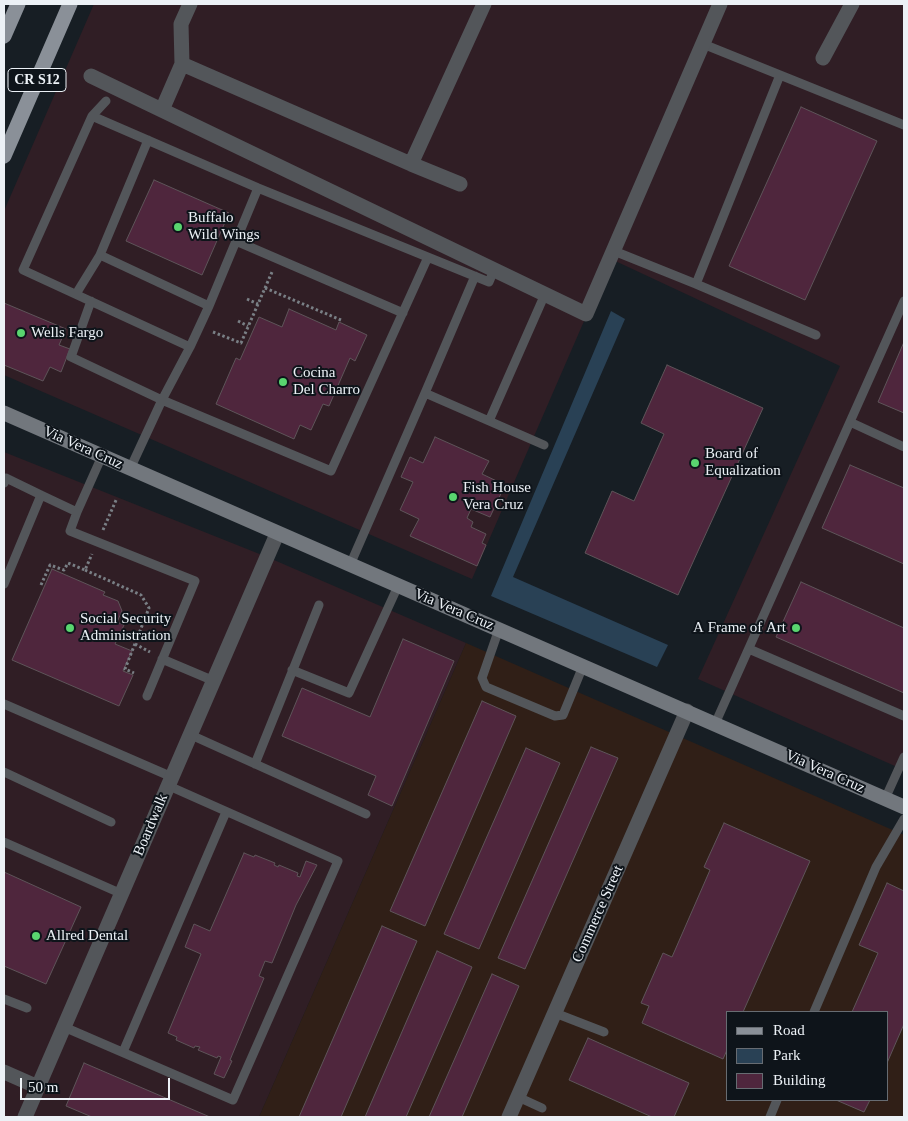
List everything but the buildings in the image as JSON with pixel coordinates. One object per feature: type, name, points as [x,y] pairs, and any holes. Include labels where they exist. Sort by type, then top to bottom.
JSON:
[{"type":"main road","points":[[4,36],[18,4]]},
{"type":"main road","name":"CR S12","points":[[4,156],[70,4]]},
{"type":"main road","name":"Via Vera Cruz","points":[[4,413],[904,807]]},
{"type":"street","points":[[162,110],[182,64],[181,24],[190,4]]},
{"type":"street","points":[[411,164],[484,4]]},
{"type":"street","points":[[90,76],[586,314],[720,4]]},
{"type":"street","points":[[823,58],[852,4]]},
{"type":"street","points":[[182,64],[460,184]]},
{"type":"street","name":"Boardwalk","points":[[25,1117],[278,534]]},
{"type":"street","name":"Commerce Street","points":[[509,1117],[687,711]]},
{"type":"street","points":[[4,1072],[38,1087]]},
{"type":"lane","points":[[703,44],[904,125]]},
{"type":"lane","points":[[696,284],[780,75]]},
{"type":"lane","points":[[106,101],[92,116],[23,270],[190,347]]},
{"type":"lane","points":[[92,116],[258,188],[489,282],[494,270]]},
{"type":"lane","points":[[76,294],[100,255],[148,140]]},
{"type":"lane","points":[[130,469],[209,306],[258,188]]},
{"type":"lane","points":[[236,241],[403,313]]},
{"type":"lane","points":[[614,251],[816,335]]},
{"type":"lane","points":[[100,255],[209,306]]},
{"type":"lane","points":[[91,301],[71,357],[162,400],[331,472],[428,257]]},
{"type":"lane","points":[[350,565],[475,276]]},
{"type":"lane","points":[[489,421],[545,294]]},
{"type":"lane","points":[[715,724],[904,301]]},
{"type":"lane","points":[[425,393],[544,445]]},
{"type":"lane","points":[[850,422],[904,447]]},
{"type":"lane","points":[[102,456],[76,512],[70,531],[195,581],[147,696]]},
{"type":"lane","points":[[4,483],[6,478],[76,512]]},
{"type":"lane","points":[[4,584],[41,495]]},
{"type":"lane","points":[[292,670],[348,693],[398,586]]},
{"type":"lane","points":[[254,764],[319,605]]},
{"type":"lane","points":[[499,629],[482,678],[486,687],[555,716],[563,715],[583,666]]},
{"type":"lane","points":[[749,649],[904,716]]},
{"type":"lane","points":[[162,659],[214,681]]},
{"type":"lane","points":[[4,704],[170,781],[226,812],[338,861],[234,1100],[64,1027]]},
{"type":"lane","points":[[190,735],[366,814]]},
{"type":"lane","points":[[885,799],[904,757]]},
{"type":"lane","points":[[4,772],[111,822]]},
{"type":"lane","points":[[123,1052],[226,812]]},
{"type":"lane","points":[[814,1011],[876,867],[904,819]]},
{"type":"lane","points":[[4,842],[122,894]]},
{"type":"lane","points":[[4,999],[27,1008]]},
{"type":"lane","points":[[555,1012],[604,1032]]},
{"type":"lane","points":[[518,1097],[542,1108]]},
{"type":"lane","points":[[770,1117],[777,1101]]},
{"type":"path","points":[[213,332],[240,343],[273,270],[276,258]]},
{"type":"path","points":[[265,288],[342,320]]},
{"type":"path","points":[[247,299],[258,304]]},
{"type":"path","points":[[238,321],[248,326]]},
{"type":"path","points":[[85,570],[142,595],[149,608],[125,669],[134,674]]},
{"type":"shaded area","points":[[94,4],[904,4],[904,770],[698,679],[840,366],[611,259],[472,579],[4,375],[4,211]]},
{"type":"shaded area","points":[[4,452],[267,557],[466,643],[259,1117],[4,1117]]},
{"type":"shaded area","points":[[466,643],[904,835],[904,1117],[259,1117]]},
{"type":"green space","points":[[611,311],[625,319],[513,577],[668,645],[657,667],[491,596]]},
{"type":"place","name":"Buffalo Wild Wings","points":[[178,227]]},
{"type":"place","name":"Wells Fargo","points":[[21,333]]},
{"type":"place","name":"Cocina Del Charro","points":[[283,382]]},
{"type":"place","name":"Board of Equalization","points":[[695,463]]},
{"type":"place","name":"Fish House Vera Cruz","points":[[453,497]]},
{"type":"place","name":"Social Security Administration","points":[[70,628]]},
{"type":"place","name":"A Frame of Art","points":[[796,628]]},
{"type":"place","name":"Allred Dental","points":[[36,936]]}]
